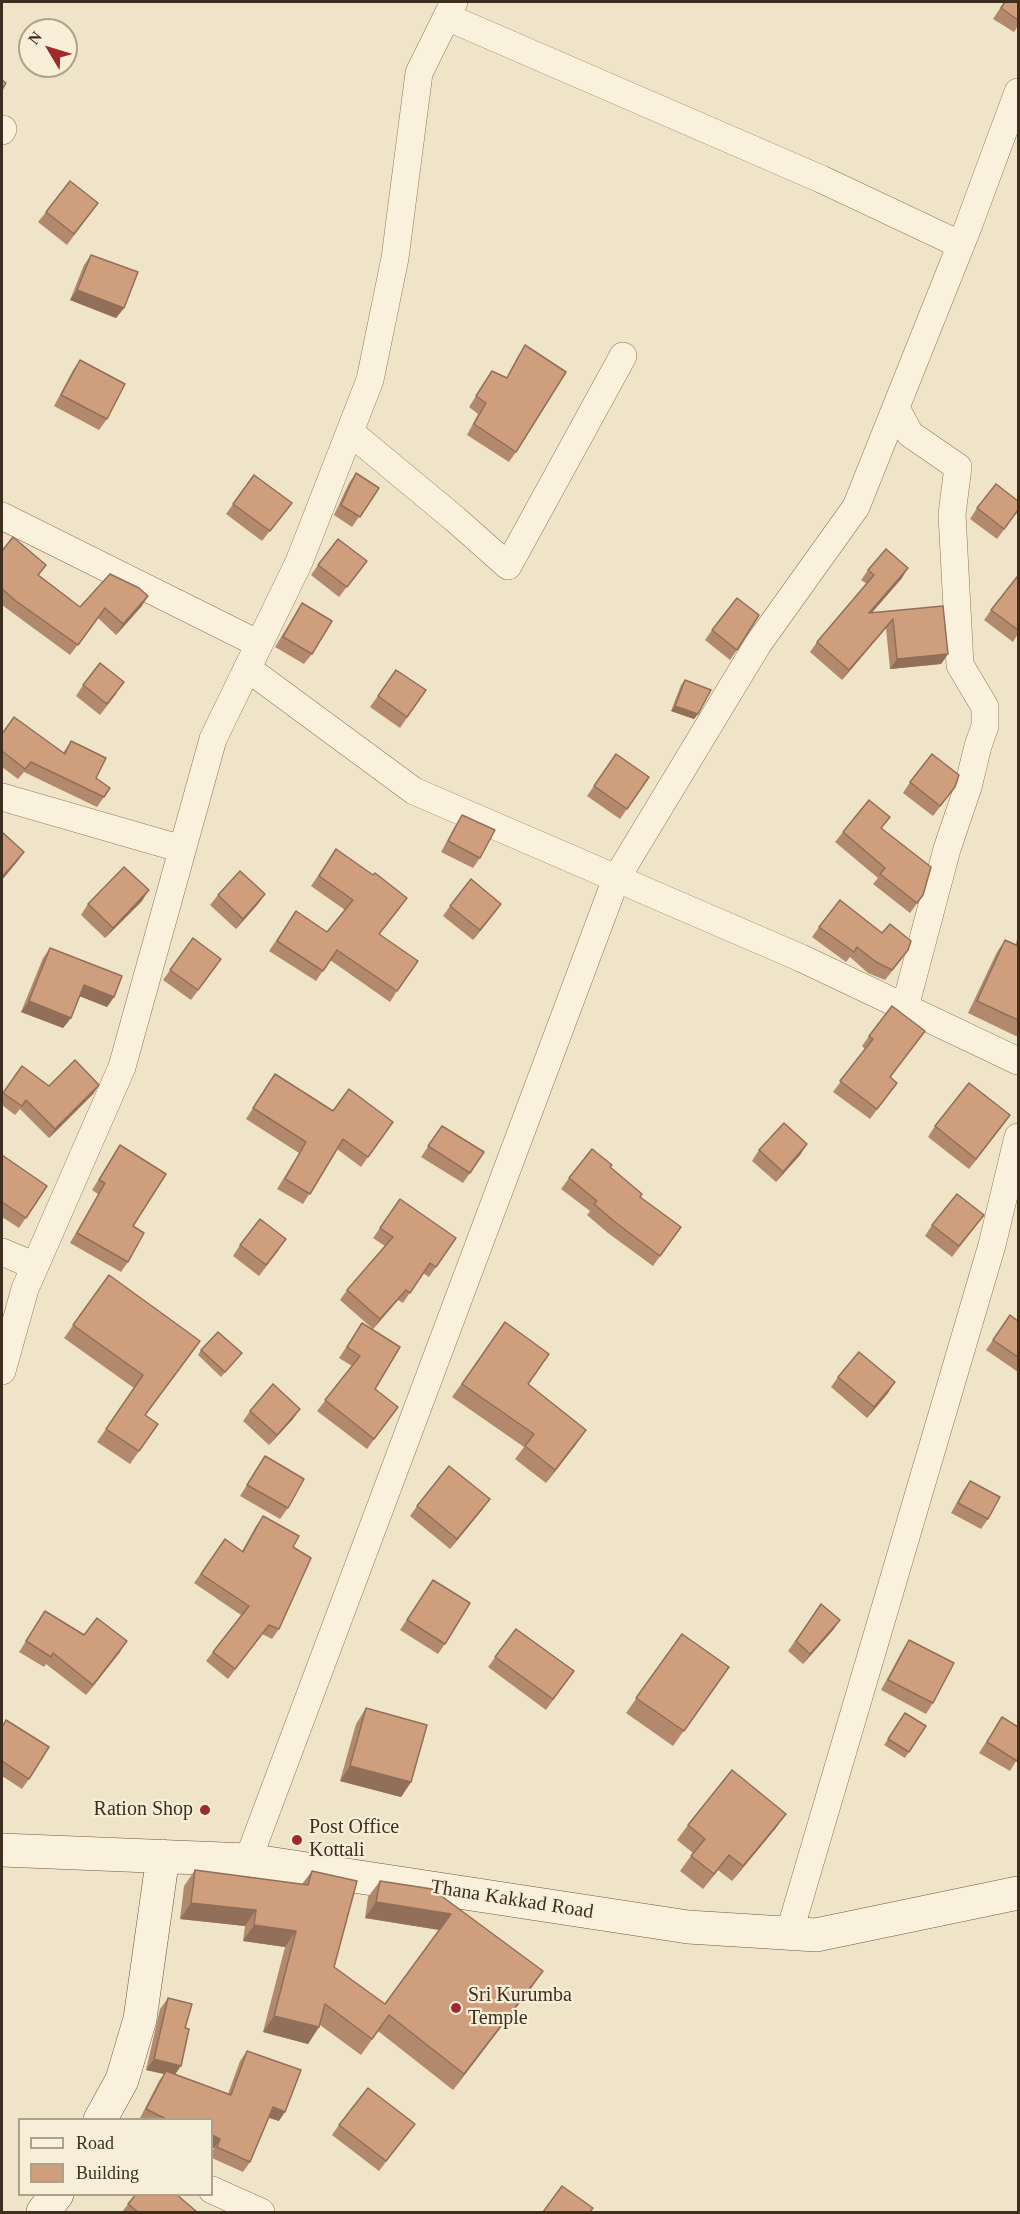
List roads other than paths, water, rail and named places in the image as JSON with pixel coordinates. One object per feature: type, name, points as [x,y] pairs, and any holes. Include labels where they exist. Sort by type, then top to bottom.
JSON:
[{"type":"main road","name":"Thana Kakkad Road","points":[[2,1850],[248,1860],[688,1927],[789,1934],[816,1935],[1018,1893]]},
{"type":"main road","points":[[101,2118],[122,2080],[140,2019],[163,1856]]},
{"type":"main road","points":[[43,2212],[55,2196]]},
{"type":"street","points":[[2,1371],[25,1289],[122,1067],[213,739],[300,562],[370,380],[395,258],[419,73],[450,9],[960,245]]},
{"type":"street","points":[[248,1860],[616,879],[758,644],[856,507],[1018,92]]},
{"type":"street","points":[[350,432],[508,566],[623,356]]},
{"type":"street","points":[[896,408],[910,434],[958,467],[952,514],[960,665],[985,707],[986,726],[947,849],[905,1007]]},
{"type":"street","points":[[2,516],[259,644]]},
{"type":"street","points":[[248,668],[414,791],[801,958],[1018,1061]]},
{"type":"street","points":[[2,797],[182,849]]},
{"type":"street","points":[[789,1934],[992,1245],[1018,1137]]},
{"type":"street","points":[[2,1252],[35,1266]]},
{"type":"street","points":[[213,2190],[261,2212]]},
{"type":"place","name":"Ration Shop","points":[[205,1810]]},
{"type":"place","name":"Post Office Kottali","points":[[297,1840]]},
{"type":"place","name":"Sri Kurumba Temple","points":[[456,2008]]}]
